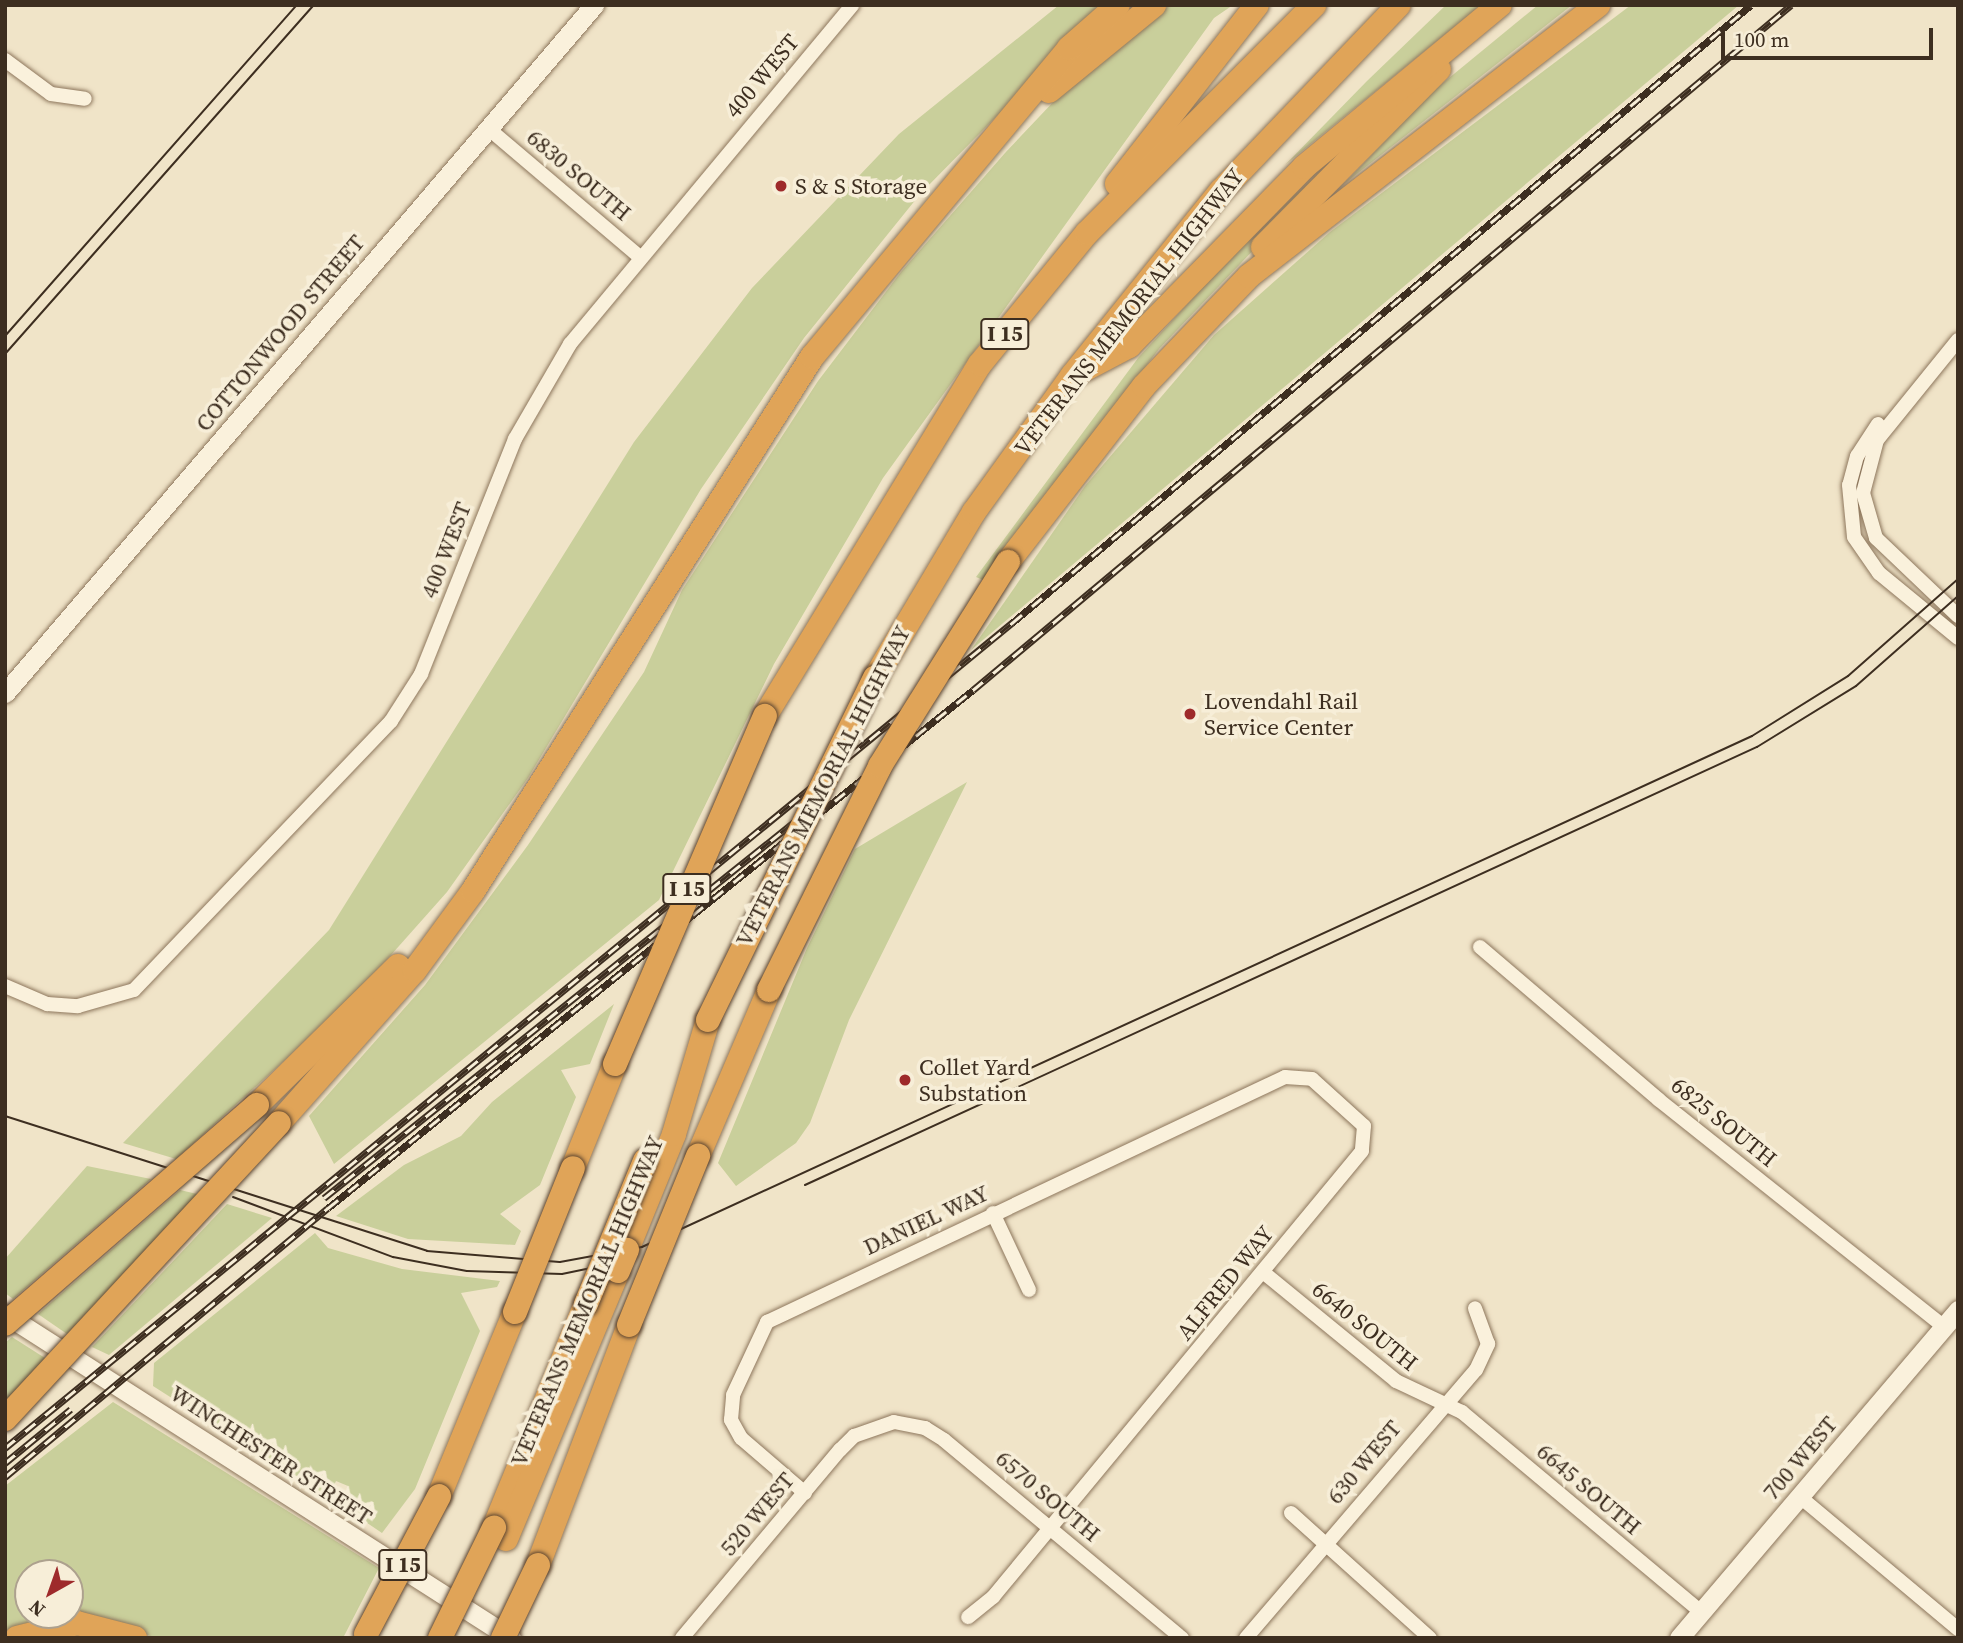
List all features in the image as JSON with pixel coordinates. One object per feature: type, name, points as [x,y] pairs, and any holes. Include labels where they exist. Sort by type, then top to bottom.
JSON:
[{"type":"highway","points":[[5,1419],[279,1124],[415,970],[473,891],[812,357],[975,157],[1069,48],[1118,5]]},
{"type":"highway","points":[[975,157],[1154,5]]},
{"type":"highway","points":[[980,364],[1256,5]]},
{"type":"highway","name":"I 15","points":[[366,1636],[439,1496],[615,1064],[765,716],[980,364],[1087,233],[1314,5]]},
{"type":"highway","name":"VETERANS MEMORIAL HIGHWAY","points":[[440,1638],[500,1533],[586,1304],[645,1161],[709,1020],[875,678],[974,512],[1072,376],[1220,191],[1399,5]]},
{"type":"highway","points":[[1072,376],[1129,346],[1304,167],[1500,5]]},
{"type":"highway","points":[[503,1638],[538,1565],[629,1325],[769,990],[880,766],[1008,562],[1236,276],[1379,128],[1516,5]]},
{"type":"highway","points":[[1176,349],[1286,245],[1598,5]]},
{"type":"highway","points":[[5,1324],[257,1104],[473,891]]},
{"type":"highway","points":[[458,1638],[500,1533],[635,1230],[709,1020]]},
{"type":"highway","points":[[18,1638],[77,1623],[135,1638]]},
{"type":"main road","name":"COTTONWOOD STREET","points":[[5,693],[594,5]]},
{"type":"main road","name":"700 WEST","points":[[1679,1638],[1958,1310]]},
{"type":"main road","name":"WINCHESTER STREET","points":[[5,1314],[511,1638]]},
{"type":"street","name":"400 WEST","points":[[9,988],[78,1006],[134,990],[391,721],[421,674],[514,439],[570,344],[852,5]]},
{"type":"street","points":[[5,60],[51,93],[85,99]]},
{"type":"street","name":"6830 SOUTH","points":[[489,129],[640,257]]},
{"type":"street","points":[[1958,340],[1908,398],[1870,455],[1863,493],[1870,526],[1884,547],[1958,616]]},
{"type":"street","points":[[1908,398],[1885,415],[1857,456],[1849,485],[1852,527],[1858,547],[1879,573],[1958,638]]},
{"type":"street","name":"6825 SOUTH","points":[[1480,947],[1659,1100],[1944,1327]]},
{"type":"street","name":"DANIEL WAY","points":[[805,1493],[741,1438],[731,1420],[733,1395],[761,1328],[993,1213],[1299,1074]]},
{"type":"street","name":"ALFRED WAY","points":[[968,1617],[993,1597],[1264,1272],[1367,1140],[1357,1117],[1299,1074]]},
{"type":"street","points":[[993,1213],[1029,1290]]},
{"type":"street","name":"6640 SOUTH","points":[[1264,1272],[1396,1381],[1444,1405]]},
{"type":"street","name":"630 WEST","points":[[1247,1638],[1486,1353],[1488,1334],[1475,1308]]},
{"type":"street","name":"6645 SOUTH","points":[[1444,1405],[1462,1412],[1701,1612]]},
{"type":"street","name":"6570 SOUTH","points":[[873,1427],[894,1422],[925,1428],[1050,1527],[1182,1638]]},
{"type":"street","name":"520 WEST","points":[[682,1638],[854,1436],[873,1427]]},
{"type":"street","points":[[1800,1496],[1958,1629]]},
{"type":"street","points":[[1291,1513],[1430,1638]]},
{"type":"green space","points":[[1059,5],[1106,5],[921,193],[804,338],[701,489],[528,778],[447,892],[351,1000],[176,1159],[123,1143],[329,930],[634,442],[752,288],[899,134]]},
{"type":"green space","points":[[1170,5],[1233,5],[1214,18],[883,478],[774,664],[659,900],[334,1164],[309,1116],[425,985],[528,845],[644,672],[682,590],[818,381],[901,272],[1005,153],[1057,98]]},
{"type":"green space","points":[[1446,5],[1481,5],[1285,165],[1367,81]]},
{"type":"green space","points":[[1538,5],[1572,5],[1344,184],[1432,92]]},
{"type":"green space","points":[[1631,5],[1739,5],[971,650],[1085,486],[1214,335],[1330,232]]},
{"type":"green space","points":[[1386,111],[1159,349],[983,580],[976,577],[1138,358],[1246,240]]},
{"type":"green space","points":[[967,782],[849,1020],[810,1123],[796,1143],[736,1186],[718,1163],[807,948],[855,849]]},
{"type":"green space","points":[[614,1004],[590,1064],[561,1070],[576,1097],[540,1185],[500,1214],[521,1231],[515,1245],[408,1239],[336,1216],[404,1165],[461,1136],[492,1102]]},
{"type":"green space","points":[[87,1166],[151,1179],[13,1299],[5,1293],[5,1259]]},
{"type":"green space","points":[[180,1190],[197,1194],[67,1334],[38,1314]]},
{"type":"green space","points":[[227,1204],[272,1218],[109,1355],[92,1347]]},
{"type":"green space","points":[[315,1233],[328,1248],[402,1269],[500,1281],[497,1287],[461,1293],[480,1331],[415,1489],[382,1533],[348,1510],[348,1486],[336,1481],[328,1498],[153,1386],[154,1363]]},
{"type":"green space","points":[[12,1337],[45,1358],[5,1401],[5,1343]]},
{"type":"green space","points":[[113,1402],[379,1568],[343,1638],[154,1638],[135,1629],[84,1625],[84,1559],[14,1559],[16,1629],[5,1633],[5,1486]]},
{"type":"tram line","points":[[5,336],[297,5]]},
{"type":"tram line","points":[[5,354],[314,5]]},
{"type":"tram line","points":[[5,1116],[427,1251],[560,1262],[642,1247],[1752,736],[1848,676],[1958,579]]},
{"type":"tram line","points":[[805,1185],[1757,747],[1856,686],[1958,596]]},
{"type":"tram line","points":[[233,1197],[393,1257],[467,1271],[562,1274],[625,1261]]},
{"type":"railway","points":[[5,1448],[1012,623],[1751,5]]},
{"type":"railway","points":[[5,1477],[328,1208],[973,690],[1791,5]]},
{"type":"railway","points":[[324,1198],[808,811]]},
{"type":"railway","points":[[5,1463],[71,1409]]},
{"type":"place","name":"S & S Storage","points":[[781,186]]},
{"type":"place","name":"Lovendahl Rail Service Center","points":[[1190,714]]},
{"type":"place","name":"Collet Yard Substation","points":[[905,1080]]}]
